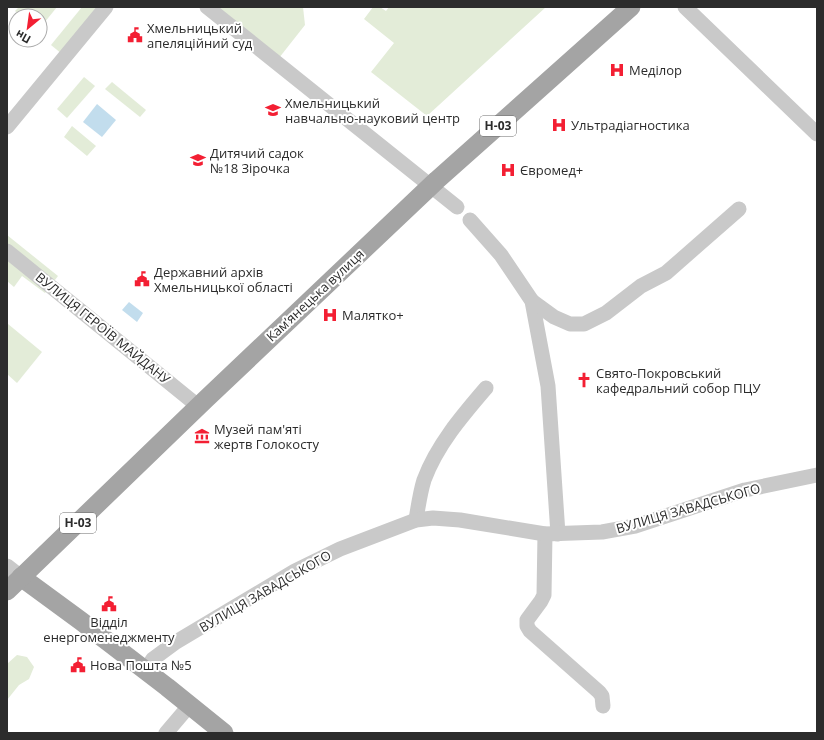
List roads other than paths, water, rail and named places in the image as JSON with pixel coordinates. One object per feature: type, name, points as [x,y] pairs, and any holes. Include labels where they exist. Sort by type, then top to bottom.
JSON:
[{"type":"main road","name":"Камʼянецька вулиця","points":[[7,591],[14,572],[198,406],[430,186],[632,7]]},
{"type":"main road","points":[[14,572],[81,621],[224,733]]},
{"type":"street","points":[[7,127],[106,7]]},
{"type":"street","points":[[206,7],[457,207]]},
{"type":"street","points":[[685,7],[817,134]]},
{"type":"street","points":[[470,220],[501,255],[532,301],[554,317],[570,324],[584,324],[606,313],[641,286],[666,273],[739,209]]},
{"type":"street","name":"ВУЛИЦЯ ГЕРОЇВ МАЙДАНУ","points":[[7,251],[198,406]]},
{"type":"street","points":[[532,301],[548,386],[552,534],[544,595],[541,602],[527,620],[527,626],[530,631],[599,692],[602,696],[603,706]]},
{"type":"street","points":[[416,520],[424,481],[433,459],[446,438],[486,388]]},
{"type":"street","name":"ВУЛИЦЯ ЗАВАДСЬКОГО","points":[[145,671],[153,660],[176,642],[295,571],[340,549],[416,520],[433,518],[460,520],[552,534],[602,532],[635,526],[745,490],[817,475]]},
{"type":"street","points":[[166,733],[189,706]]},
{"type":"water","points":[[97,104],[116,120],[102,137],[83,122]]},
{"type":"water","points":[[129,302],[143,313],[137,322],[122,310]]},
{"type":"place","name":"Хмельницький апеляційний суд","points":[[135,35]]},
{"type":"place","name":"Меділор","points":[[617,70]]},
{"type":"place","name":"Хмельницький навчально-науковий центр","points":[[273,110]]},
{"type":"place","name":"Ультрадіагностика","points":[[559,125]]},
{"type":"place","name":"Дитячий садок №18 Зірочка","points":[[198,160]]},
{"type":"place","name":"Євромед+","points":[[508,170]]},
{"type":"place","name":"Державний архів Хмельницької області","points":[[142,279]]},
{"type":"place","name":"Малятко+","points":[[330,315]]},
{"type":"place","name":"Свято-Покровський кафедральний собор ПЦУ","points":[[584,380]]},
{"type":"place","name":"Музей пам'яті жертв Голокосту","points":[[202,436]]},
{"type":"place","name":"Відділ енергоменеджменту","points":[[109,604]]},
{"type":"place","name":"Нова Пошта №5","points":[[78,665]]}]
